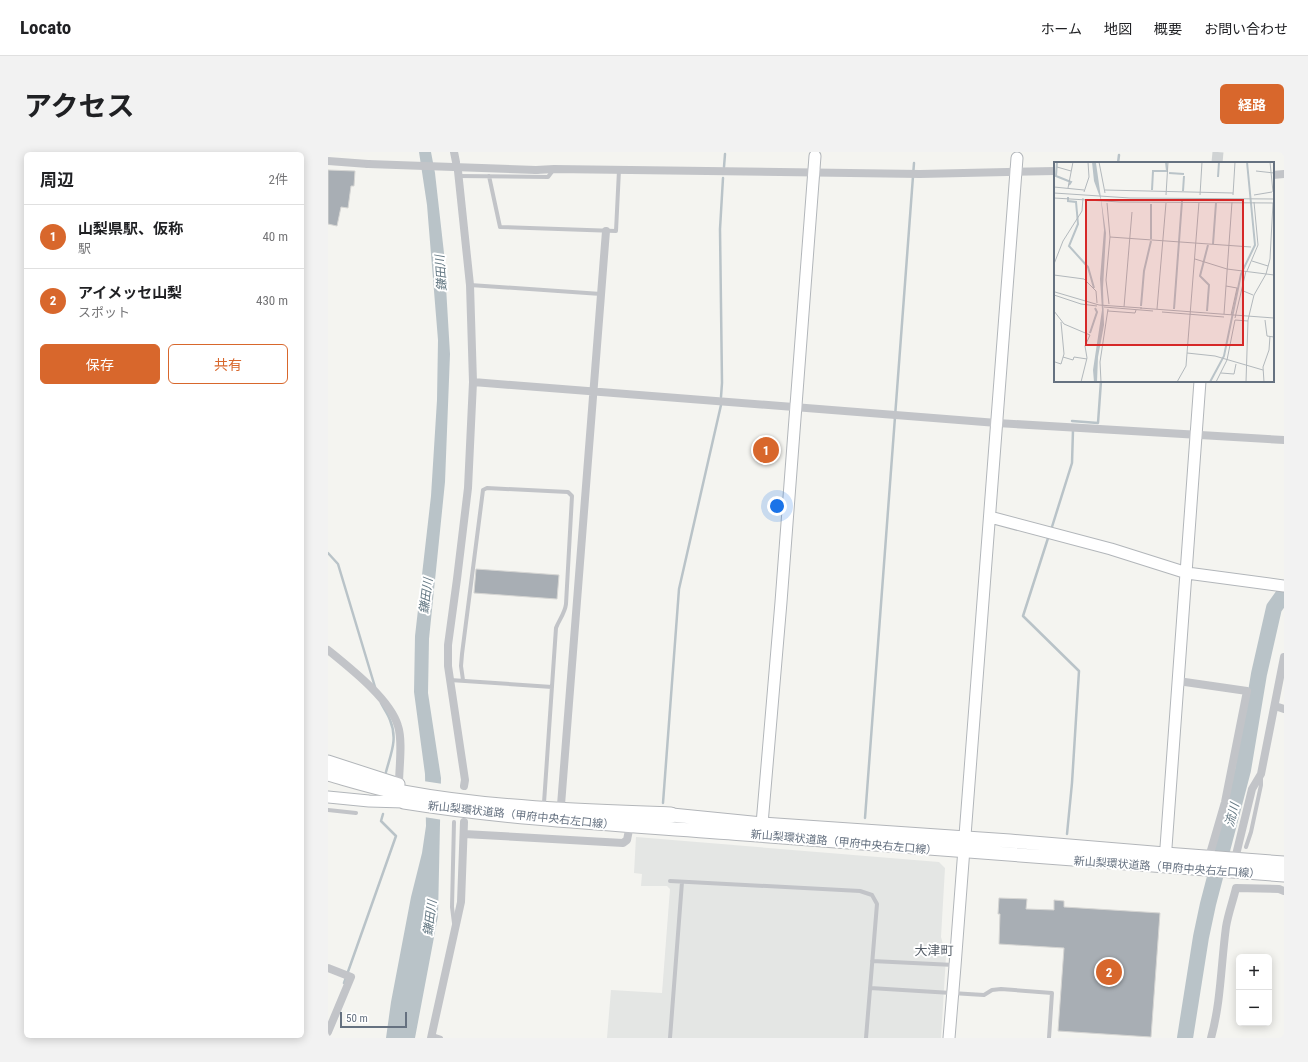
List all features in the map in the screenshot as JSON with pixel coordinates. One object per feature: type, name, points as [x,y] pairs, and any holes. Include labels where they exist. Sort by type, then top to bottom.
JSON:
[{"type":"highway","points":[[328,773],[403,791],[452,806],[671,815]]},
{"type":"highway","points":[[328,782],[403,791]]},
{"type":"main road","name":"新山梨環状道路（甲府中央右左口線）","points":[[452,806],[544,803],[762,824],[1010,840],[1165,861]]},
{"type":"main road","name":"新山梨環状道路（甲府中央右左口線）","points":[[452,806],[504,815],[964,852],[1211,862],[1233,872],[1284,875]]},
{"type":"main road","name":"新山梨環状道路（甲府中央右左口線）","points":[[1233,872],[1284,863]]},
{"type":"street","points":[[454,152],[456,162]]},
{"type":"street","points":[[762,824],[816,156]]},
{"type":"street","points":[[948,1038],[956,966],[1017,158]]},
{"type":"street","points":[[328,161],[368,164],[536,170],[920,174],[1054,171]]},
{"type":"street","points":[[458,173],[470,285],[473,382],[468,488],[458,579],[448,645],[450,680],[464,786]]},
{"type":"street","points":[[561,805],[606,231]]},
{"type":"street","points":[[473,382],[997,423],[1284,440]]},
{"type":"street","points":[[1165,861],[1200,382]]},
{"type":"street","points":[[990,517],[1110,549],[1187,572],[1280,585]]},
{"type":"street","points":[[328,650],[362,678],[390,710],[398,726],[400,738],[403,791]]},
{"type":"street","points":[[1212,1038],[1233,872],[1252,789],[1261,774],[1284,657]]},
{"type":"street","points":[[1178,681],[1247,691],[1225,802],[1211,862]]},
{"type":"street","points":[[1275,706],[1284,709]]},
{"type":"street","points":[[328,762],[403,791]]},
{"type":"street","points":[[328,797],[369,801],[403,791]]},
{"type":"street","points":[[432,1036],[461,902],[464,822]]},
{"type":"street","points":[[464,834],[623,843],[627,840],[630,825]]},
{"type":"street","points":[[1233,872],[1284,892]]},
{"type":"street","points":[[328,968],[347,976],[328,1032]]},
{"type":"lane","points":[[458,173],[489,176],[548,177],[554,169]]},
{"type":"lane","points":[[489,176],[500,226],[616,231],[619,170]]},
{"type":"lane","points":[[470,285],[600,294]]},
{"type":"lane","points":[[463,680],[461,666],[462,654],[482,490],[487,488],[568,492],[572,496],[566,610],[560,618],[556,628],[544,803]]},
{"type":"lane","points":[[566,610],[576,610]]},
{"type":"lane","points":[[450,680],[552,687]]},
{"type":"lane","points":[[1246,847],[1251,832],[1261,786],[1261,774]]},
{"type":"lane","points":[[452,806],[452,907],[456,928]]},
{"type":"lane","points":[[328,810],[356,813]]},
{"type":"lane","points":[[670,881],[860,891],[872,895],[877,904],[866,1038]]},
{"type":"lane","points":[[670,1038],[682,882]]},
{"type":"lane","points":[[872,961],[956,966]]},
{"type":"lane","points":[[870,988],[984,995],[992,990],[1001,989],[1052,994],[1049,1038]]},
{"type":"lane","points":[[432,1036],[441,1038]]},
{"type":"shaded area","points":[[636,837],[939,862],[945,868],[941,937],[946,956],[941,1038],[607,1038],[611,990],[662,993],[670,889],[667,886],[641,886],[642,874],[634,873]]},
{"type":"water","name":"鎌田川","points":[[419,152],[431,152],[435,173],[444,253],[450,354],[445,482],[429,639],[428,693],[441,778],[438,916],[415,1038],[386,1038],[391,1002],[411,897],[422,853],[426,826],[425,774],[414,692],[415,636],[431,496],[437,400],[438,340],[427,205]]},
{"type":"pier","points":[[423,781],[443,784],[443,820],[424,817]]},
{"type":"building","points":[[328,170],[355,171],[354,186],[351,186],[348,208],[341,207],[337,226],[328,224]]},
{"type":"building","points":[[476,569],[559,575],[557,599],[474,593]]},
{"type":"building","points":[[999,898],[1027,899],[1026,909],[1054,910],[1054,900],[1064,901],[1064,907],[1160,913],[1151,1037],[1058,1031],[1064,948],[999,944]]},
{"type":"waterway","points":[[724,167],[725,154]]},
{"type":"waterway","points":[[1118,162],[1119,155]]},
{"type":"waterway","points":[[865,818],[914,163]]},
{"type":"waterway","points":[[721,397],[720,229],[723,178]]},
{"type":"waterway","points":[[1072,421],[1098,423],[1101,382]]},
{"type":"waterway","points":[[663,803],[679,589],[721,405]]},
{"type":"waterway","points":[[1051,530],[1072,463],[1073,430]]},
{"type":"waterway","points":[[1049,535],[1023,616],[1079,671],[1072,783],[1067,834]]},
{"type":"waterway","points":[[328,553],[338,564],[375,687]]},
{"type":"waterway","name":"流川","points":[[1185,1038],[1201,937],[1208,904],[1243,770],[1259,674],[1274,608],[1284,594]]},
{"type":"waterway","points":[[381,703],[389,718],[394,740],[386,772]]},
{"type":"waterway","points":[[344,983],[396,836],[381,821],[383,814]]},
{"type":"tunnel","points":[[1217,162],[1218,152]]},
{"type":"place","name":"山梨県駅、仮称","points":[[766,450]]},
{"type":"place","name":"アイメッセ山梨","points":[[1109,972]]},
{"type":"district","name":"大津町","points":[[934,950]]}]
